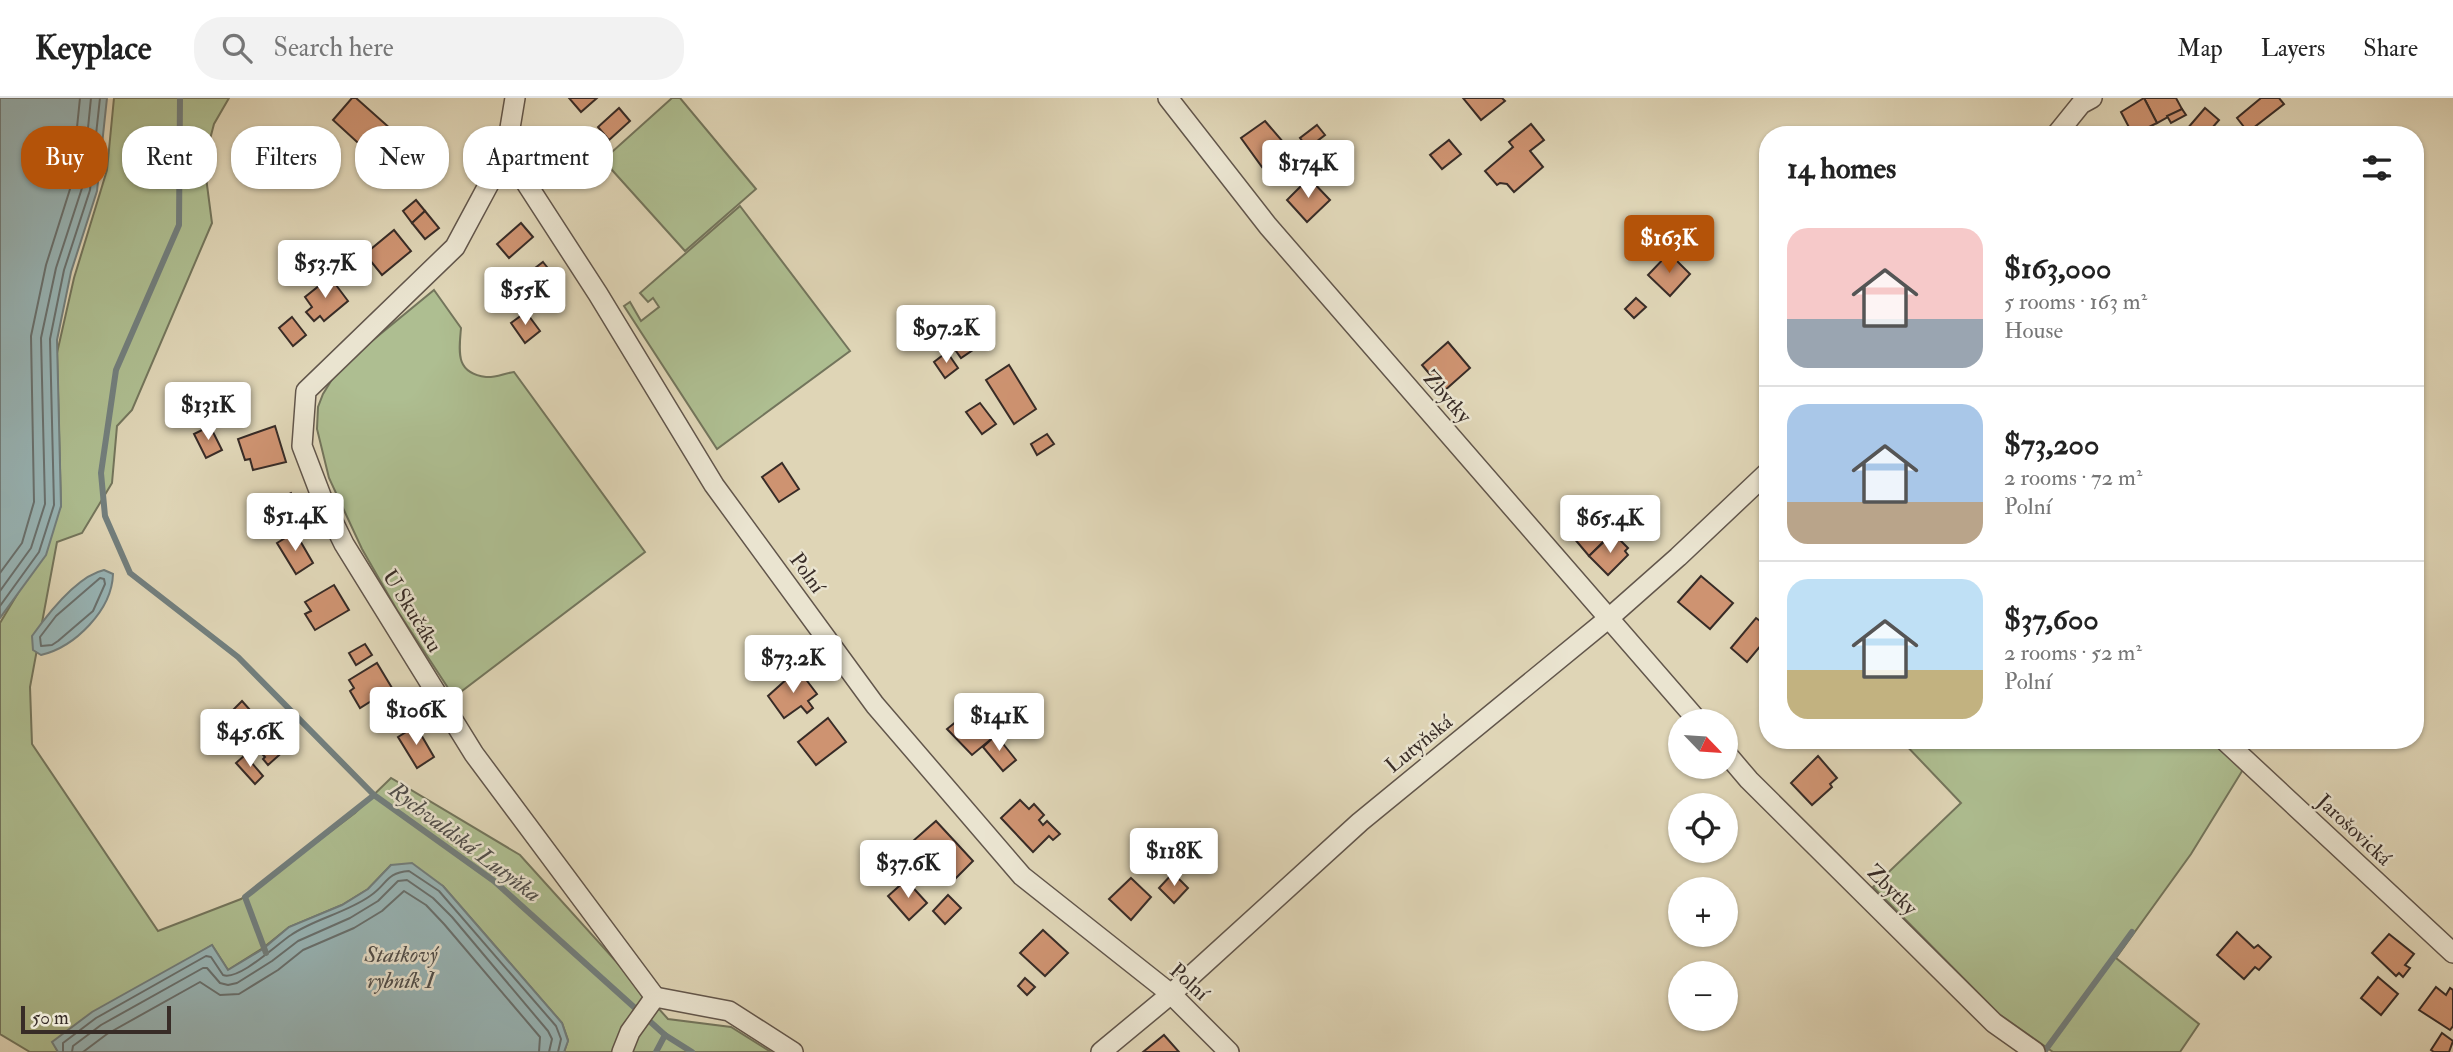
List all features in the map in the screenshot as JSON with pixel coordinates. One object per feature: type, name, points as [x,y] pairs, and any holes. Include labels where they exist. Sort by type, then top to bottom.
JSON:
[{"type":"street","name":"U Skučáku","points":[[510,126],[515,98]]},
{"type":"street","name":"Zbytky","points":[[1168,98],[1268,226],[1688,709]]},
{"type":"street","points":[[2063,126],[2081,104],[2092,98]]},
{"type":"street","name":"U Skučáku","points":[[486,189],[455,247],[306,391],[302,446],[323,501],[344,544],[474,754],[655,997]]},
{"type":"street","name":"Polní","points":[[530,189],[598,294],[714,485],[875,705],[1022,876],[1171,994],[1229,1052]]},
{"type":"street","name":"Lutyňská","points":[[1101,1052],[1171,994],[1360,822],[1609,618],[1759,480]]},
{"type":"street","name":"Jarošovická","points":[[2234,749],[2453,953]]},
{"type":"street","name":"Zbytky","points":[[1738,767],[1994,1023],[2035,1052]]},
{"type":"street","points":[[622,1052],[630,1032],[655,997],[729,1011],[793,1052]]},
{"type":"green space","points":[[114,98],[229,98],[213,126],[122,126],[122,189],[208,189],[212,223],[132,410],[117,426],[112,483],[82,533],[57,542],[30,687],[32,744],[158,931],[241,899],[355,813],[391,778],[520,855],[668,1019],[731,1027],[771,1052],[564,1052],[568,1040],[562,1023],[443,886],[391,865],[368,889],[342,905],[289,927],[263,948],[228,970],[212,945],[53,1042],[58,1052],[30,1052],[0,1034],[0,623],[61,506],[57,353],[74,278],[101,189],[108,189]]},
{"type":"green space","points":[[672,98],[680,98],[756,189],[685,251],[613,171],[613,151]]},
{"type":"green space","points":[[740,206],[850,351],[717,449],[624,306],[630,302],[641,321],[659,307],[653,298],[648,302],[640,293]]},
{"type":"green space","points":[[434,290],[461,328],[460,353],[464,366],[476,375],[486,377],[514,372],[645,552],[454,697],[397,610],[362,549],[329,478],[317,429],[318,407],[339,368]]},
{"type":"green space","points":[[1910,749],[2224,749],[2244,768],[2191,854],[2116,958],[2199,1024],[2180,1052],[2053,1052],[1999,1014],[1873,887],[1961,803]]},
{"type":"water","points":[[0,98],[107,98],[104,126],[21,126],[21,189],[97,189],[71,272],[57,340],[61,506],[46,555],[0,618]]},
{"type":"water","points":[[104,570],[113,574],[111,587],[106,601],[89,625],[54,651],[41,655],[33,650],[32,636],[54,607],[83,580]]},
{"type":"water","name":"Statkový rybník I","points":[[412,863],[443,886],[562,1023],[568,1041],[564,1052],[58,1052],[52,1042],[92,1012],[212,945],[228,970],[263,949],[289,927],[342,905],[368,889],[391,865]]},
{"type":"building","points":[[352,98],[356,98],[388,126],[355,126],[355,140],[333,120]]},
{"type":"building","points":[[569,98],[597,98],[581,112]]},
{"type":"building","points":[[1463,98],[1502,98],[1505,101],[1481,120]]},
{"type":"building","points":[[2144,98],[2176,98],[2182,109],[2157,123]]},
{"type":"building","points":[[2144,98],[2157,123],[2151,126],[2128,126],[2121,112]]},
{"type":"building","points":[[2261,98],[2279,98],[2284,104],[2256,126],[2243,126],[2237,118]]},
{"type":"building","points":[[619,108],[630,121],[613,136],[613,126],[599,126]]},
{"type":"building","points":[[2205,108],[2219,120],[2214,126],[2190,126]]},
{"type":"building","points":[[2182,109],[2186,115],[2171,123],[2167,116]]},
{"type":"building","points":[[1265,121],[1284,143],[1278,147],[1282,152],[1262,167],[1241,138]]},
{"type":"building","points":[[1531,124],[1544,140],[1530,151],[1543,167],[1514,192],[1507,184],[1497,185],[1485,171],[1513,147],[1509,142]]},
{"type":"building","points":[[1317,125],[1325,135],[1308,148],[1300,138]]},
{"type":"building","points":[[1449,140],[1461,154],[1442,169],[1430,155]]},
{"type":"building","points":[[1309,178],[1330,200],[1307,222],[1287,200]]},
{"type":"building","points":[[416,200],[425,211],[412,223],[403,211]]},
{"type":"building","points":[[425,211],[439,228],[425,239],[412,223]]},
{"type":"building","points":[[521,223],[533,237],[509,258],[497,244]]},
{"type":"building","points":[[394,230],[411,251],[382,275],[365,254]]},
{"type":"building","points":[[1669,253],[1690,274],[1670,296],[1648,275]]},
{"type":"building","points":[[543,262],[559,282],[547,292],[551,297],[539,308],[530,293],[523,299],[513,285]]},
{"type":"building","points":[[330,277],[348,301],[324,321],[320,316],[314,321],[306,312],[312,307],[305,297]]},
{"type":"building","points":[[1636,298],[1646,307],[1634,318],[1625,309]]},
{"type":"building","points":[[526,312],[540,331],[525,343],[511,323]]},
{"type":"building","points":[[976,314],[992,337],[961,358],[944,334]]},
{"type":"building","points":[[292,317],[306,335],[293,346],[279,328]]},
{"type":"building","points":[[1448,342],[1470,368],[1444,391],[1422,365]]},
{"type":"building","points":[[947,352],[958,368],[945,378],[934,362]]},
{"type":"building","points":[[1009,365],[1036,409],[1014,424],[986,380]]},
{"type":"building","points":[[980,403],[996,424],[982,434],[966,412]]},
{"type":"building","points":[[210,426],[222,450],[206,458],[194,434]]},
{"type":"building","points":[[275,426],[286,462],[253,470],[250,459],[245,460],[238,439]]},
{"type":"building","points":[[1047,434],[1054,444],[1037,455],[1031,444]]},
{"type":"building","points":[[782,463],[799,489],[779,502],[762,477]]},
{"type":"building","points":[[291,493],[301,513],[271,528],[260,509]]},
{"type":"building","points":[[1638,507],[1655,525],[1640,539],[1623,521]]},
{"type":"building","points":[[1597,516],[1613,532],[1589,556],[1573,537],[1592,517],[1594,519]]},
{"type":"building","points":[[295,532],[313,563],[296,574],[277,543]]},
{"type":"building","points":[[1610,536],[1616,542],[1619,539],[1628,548],[1625,551],[1628,555],[1608,575],[1589,556]]},
{"type":"building","points":[[1701,576],[1733,603],[1710,629],[1678,602]]},
{"type":"building","points":[[334,585],[349,610],[315,630],[305,614],[311,611],[305,602]]},
{"type":"building","points":[[1756,618],[1759,620],[1759,648],[1747,662],[1731,648]]},
{"type":"building","points":[[365,644],[372,655],[356,665],[349,653]]},
{"type":"building","points":[[377,663],[392,688],[360,708],[350,691],[354,688],[349,680]]},
{"type":"building","points":[[798,669],[817,694],[808,701],[813,708],[807,713],[801,706],[784,718],[768,696]]},
{"type":"building","points":[[242,701],[258,719],[252,726],[256,732],[237,749],[217,726]]},
{"type":"building","points":[[973,708],[996,735],[972,755],[947,729]]},
{"type":"building","points":[[828,718],[846,742],[816,765],[798,742]]},
{"type":"building","points":[[416,726],[434,757],[417,768],[398,737]]},
{"type":"building","points":[[269,731],[286,749],[268,765],[263,759],[265,757],[254,745]]},
{"type":"building","points":[[996,735],[1016,760],[1003,771],[983,747]]},
{"type":"building","points":[[245,755],[263,776],[255,784],[236,763]]},
{"type":"building","points":[[1818,756],[1837,778],[1830,784],[1832,787],[1812,805],[1791,783]]},
{"type":"building","points":[[1020,800],[1029,809],[1034,804],[1044,815],[1039,820],[1043,825],[1047,821],[1060,834],[1053,840],[1049,836],[1033,852],[1001,818]]},
{"type":"building","points":[[936,821],[973,861],[951,883],[913,841]]},
{"type":"building","points":[[1173,873],[1188,888],[1174,903],[1159,888]]},
{"type":"building","points":[[1131,878],[1151,897],[1131,920],[1109,899]]},
{"type":"building","points":[[906,880],[927,903],[909,920],[888,896]]},
{"type":"building","points":[[948,895],[961,908],[945,924],[933,911]]},
{"type":"building","points":[[1043,930],[1068,953],[1045,976],[1020,953]]},
{"type":"building","points":[[2237,932],[2254,948],[2258,945],[2271,957],[2259,970],[2255,967],[2244,979],[2217,955]]},
{"type":"building","points":[[2389,934],[2414,954],[2405,965],[2410,968],[2403,977],[2399,973],[2396,976],[2372,953]]},
{"type":"building","points":[[2378,977],[2398,994],[2381,1015],[2361,998]]},
{"type":"building","points":[[1025,978],[1035,987],[1027,995],[1018,986]]},
{"type":"building","points":[[2436,987],[2446,995],[2450,988],[2453,990],[2453,1026],[2450,1030],[2419,1010]]},
{"type":"building","points":[[2442,1033],[2453,1041],[2449,1052],[2434,1052],[2431,1050]]},
{"type":"building","points":[[1164,1035],[1179,1052],[1143,1052]]},
{"type":"waterway","name":"Rychvaldská Lutyňka","points":[[180,98],[179,225],[116,370],[101,473],[105,516],[130,573],[238,657],[374,795],[494,881],[665,1035],[692,1052]]},
{"type":"waterway","points":[[266,953],[245,897],[374,795]]},
{"type":"waterway","points":[[2044,1052],[2132,932]]},
{"type":"waterway","name":"Rychvaldská Lutyňka","points":[[656,1052],[665,1035]]}]
